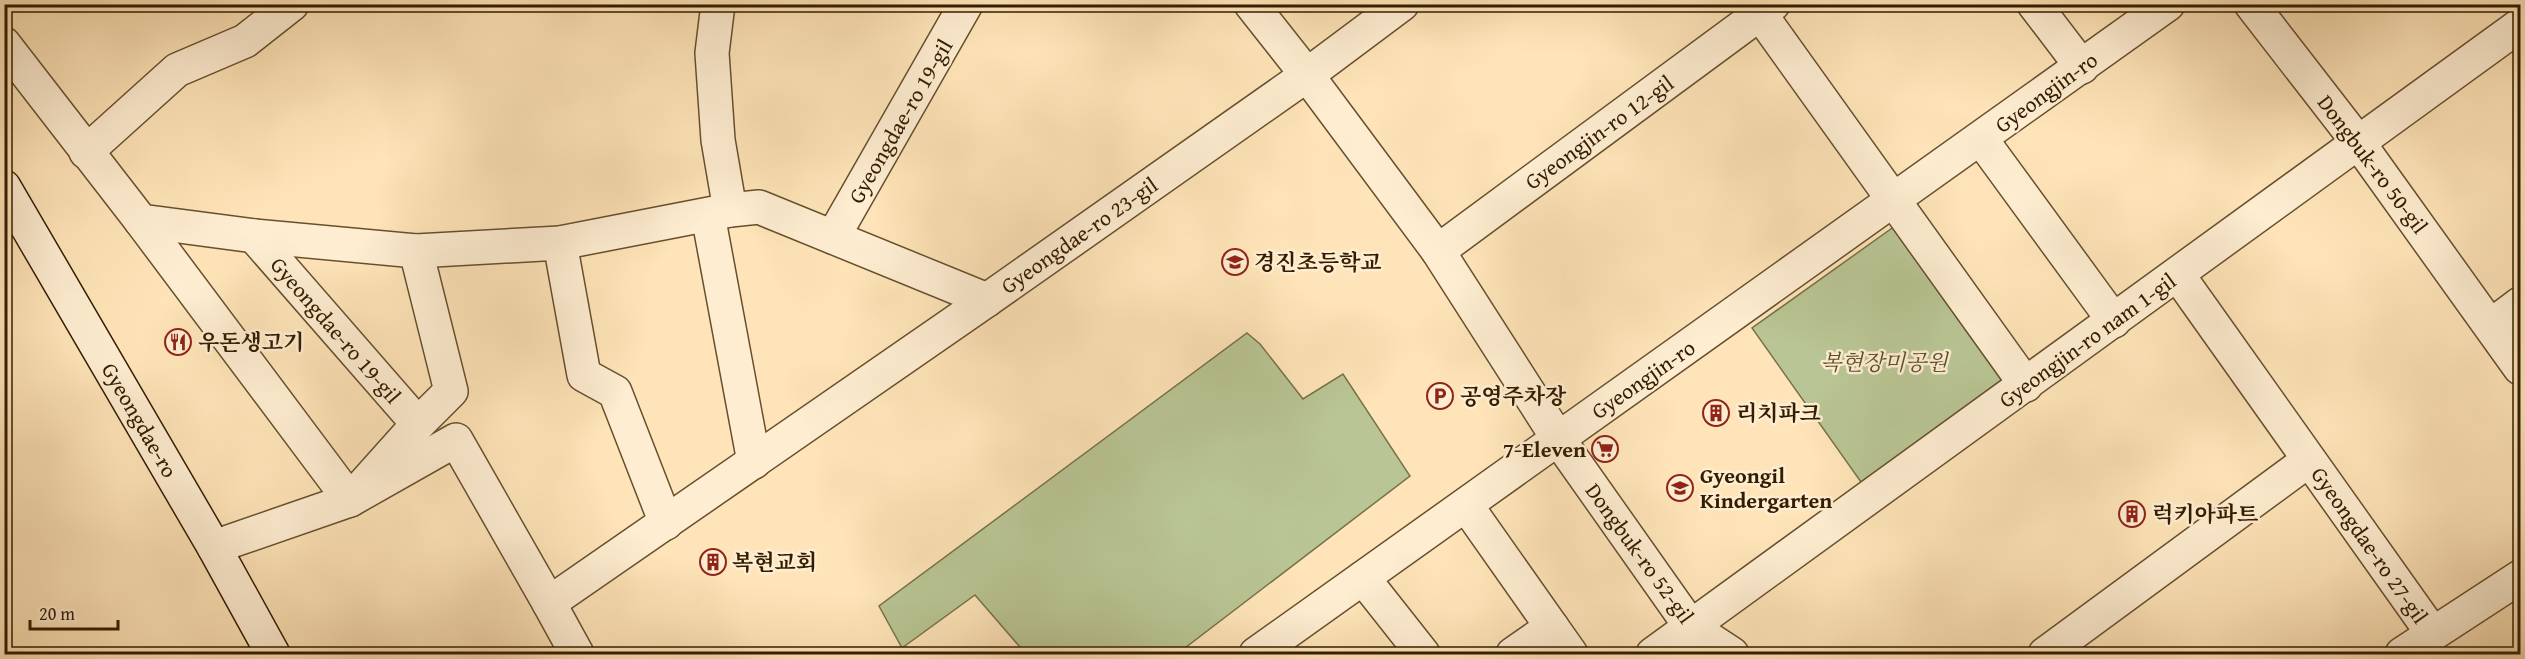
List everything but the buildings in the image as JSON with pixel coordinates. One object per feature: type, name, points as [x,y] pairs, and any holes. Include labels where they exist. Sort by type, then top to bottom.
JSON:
[{"type":"street","points":[[86,152],[177,70],[245,41],[292,4]]},
{"type":"street","points":[[718,4],[712,53],[718,140],[719,212],[732,344],[754,462]]},
{"type":"street","name":"Gyeongdae-ro 19-gil","points":[[833,237],[966,4]]},
{"type":"street","points":[[1251,4],[1438,251],[1559,440]]},
{"type":"street","name":"Gyeongdae-ro 23-gil","points":[[549,603],[987,300],[1307,75],[1402,4]]},
{"type":"street","points":[[2034,4],[2082,67]]},
{"type":"street","name":"Gyeongjin-ro","points":[[1256,654],[2168,4]]},
{"type":"street","name":"Dongbuk-ro 50-gil","points":[[2252,4],[2358,142],[2492,325],[2520,368]]},
{"type":"street","points":[[1762,8],[1894,201],[2025,385]]},
{"type":"street","name":"Gyeongjin-ro 12-gil","points":[[1438,251],[1762,8]]},
{"type":"street","name":"Gyeongjin-ro nam 1-gil","points":[[1653,654],[2520,25]]},
{"type":"street","points":[[4,44],[141,221],[350,500]]},
{"type":"street","points":[[1981,139],[2114,321]]},
{"type":"street","name":"Gyeongdae-ro","points":[[4,187],[214,547],[273,654]]},
{"type":"street","name":"Gyeongdae-ro 19-gil","points":[[141,221],[254,236],[416,251],[560,243],[719,212],[759,207],[987,300]]},
{"type":"street","name":"Gyeongdae-ro 19-gil","points":[[254,236],[418,424]]},
{"type":"street","points":[[560,243],[584,375],[615,392],[666,523]]},
{"type":"street","name":"Gyeongdae-ro 19-gil","points":[[350,500],[418,424],[451,392],[416,251]]},
{"type":"street","points":[[2178,275],[2309,460]]},
{"type":"street","points":[[2492,325],[2520,304]]},
{"type":"street","points":[[214,547],[350,500],[456,440],[577,654]]},
{"type":"street","name":"Dongbuk-ro 52-gil","points":[[1559,440],[1691,627],[1732,654]]},
{"type":"street","name":"Gyeongdae-ro 27-gil","points":[[2045,654],[2309,460],[2433,634]]},
{"type":"street","points":[[1466,506],[1571,654]]},
{"type":"street","points":[[2402,654],[2520,577]]},
{"type":"street","points":[[1363,578],[1423,654]]},
{"type":"street","points":[[1513,654],[1551,627]]},
{"type":"green space","name":"복현장미공원","points":[[1895,226],[2016,396],[1873,499],[1752,328]]},
{"type":"green space","points":[[1247,333],[1260,344],[1303,399],[1343,374],[1410,476],[1177,654],[1026,654],[975,595],[902,648],[879,606]]},
{"type":"place","name":"경진초등학교","points":[[1235,262]]},
{"type":"place","name":"우돈생고기","points":[[178,342]]},
{"type":"place","name":"공영주차장","points":[[1440,396]]},
{"type":"place","name":"리치파크","points":[[1716,413]]},
{"type":"place","name":"7-Eleven","points":[[1605,449]]},
{"type":"place","name":"Gyeongil Kindergarten","points":[[1680,488]]},
{"type":"place","name":"럭키아파트","points":[[2132,514]]},
{"type":"place","name":"복현교회","points":[[713,562]]}]
